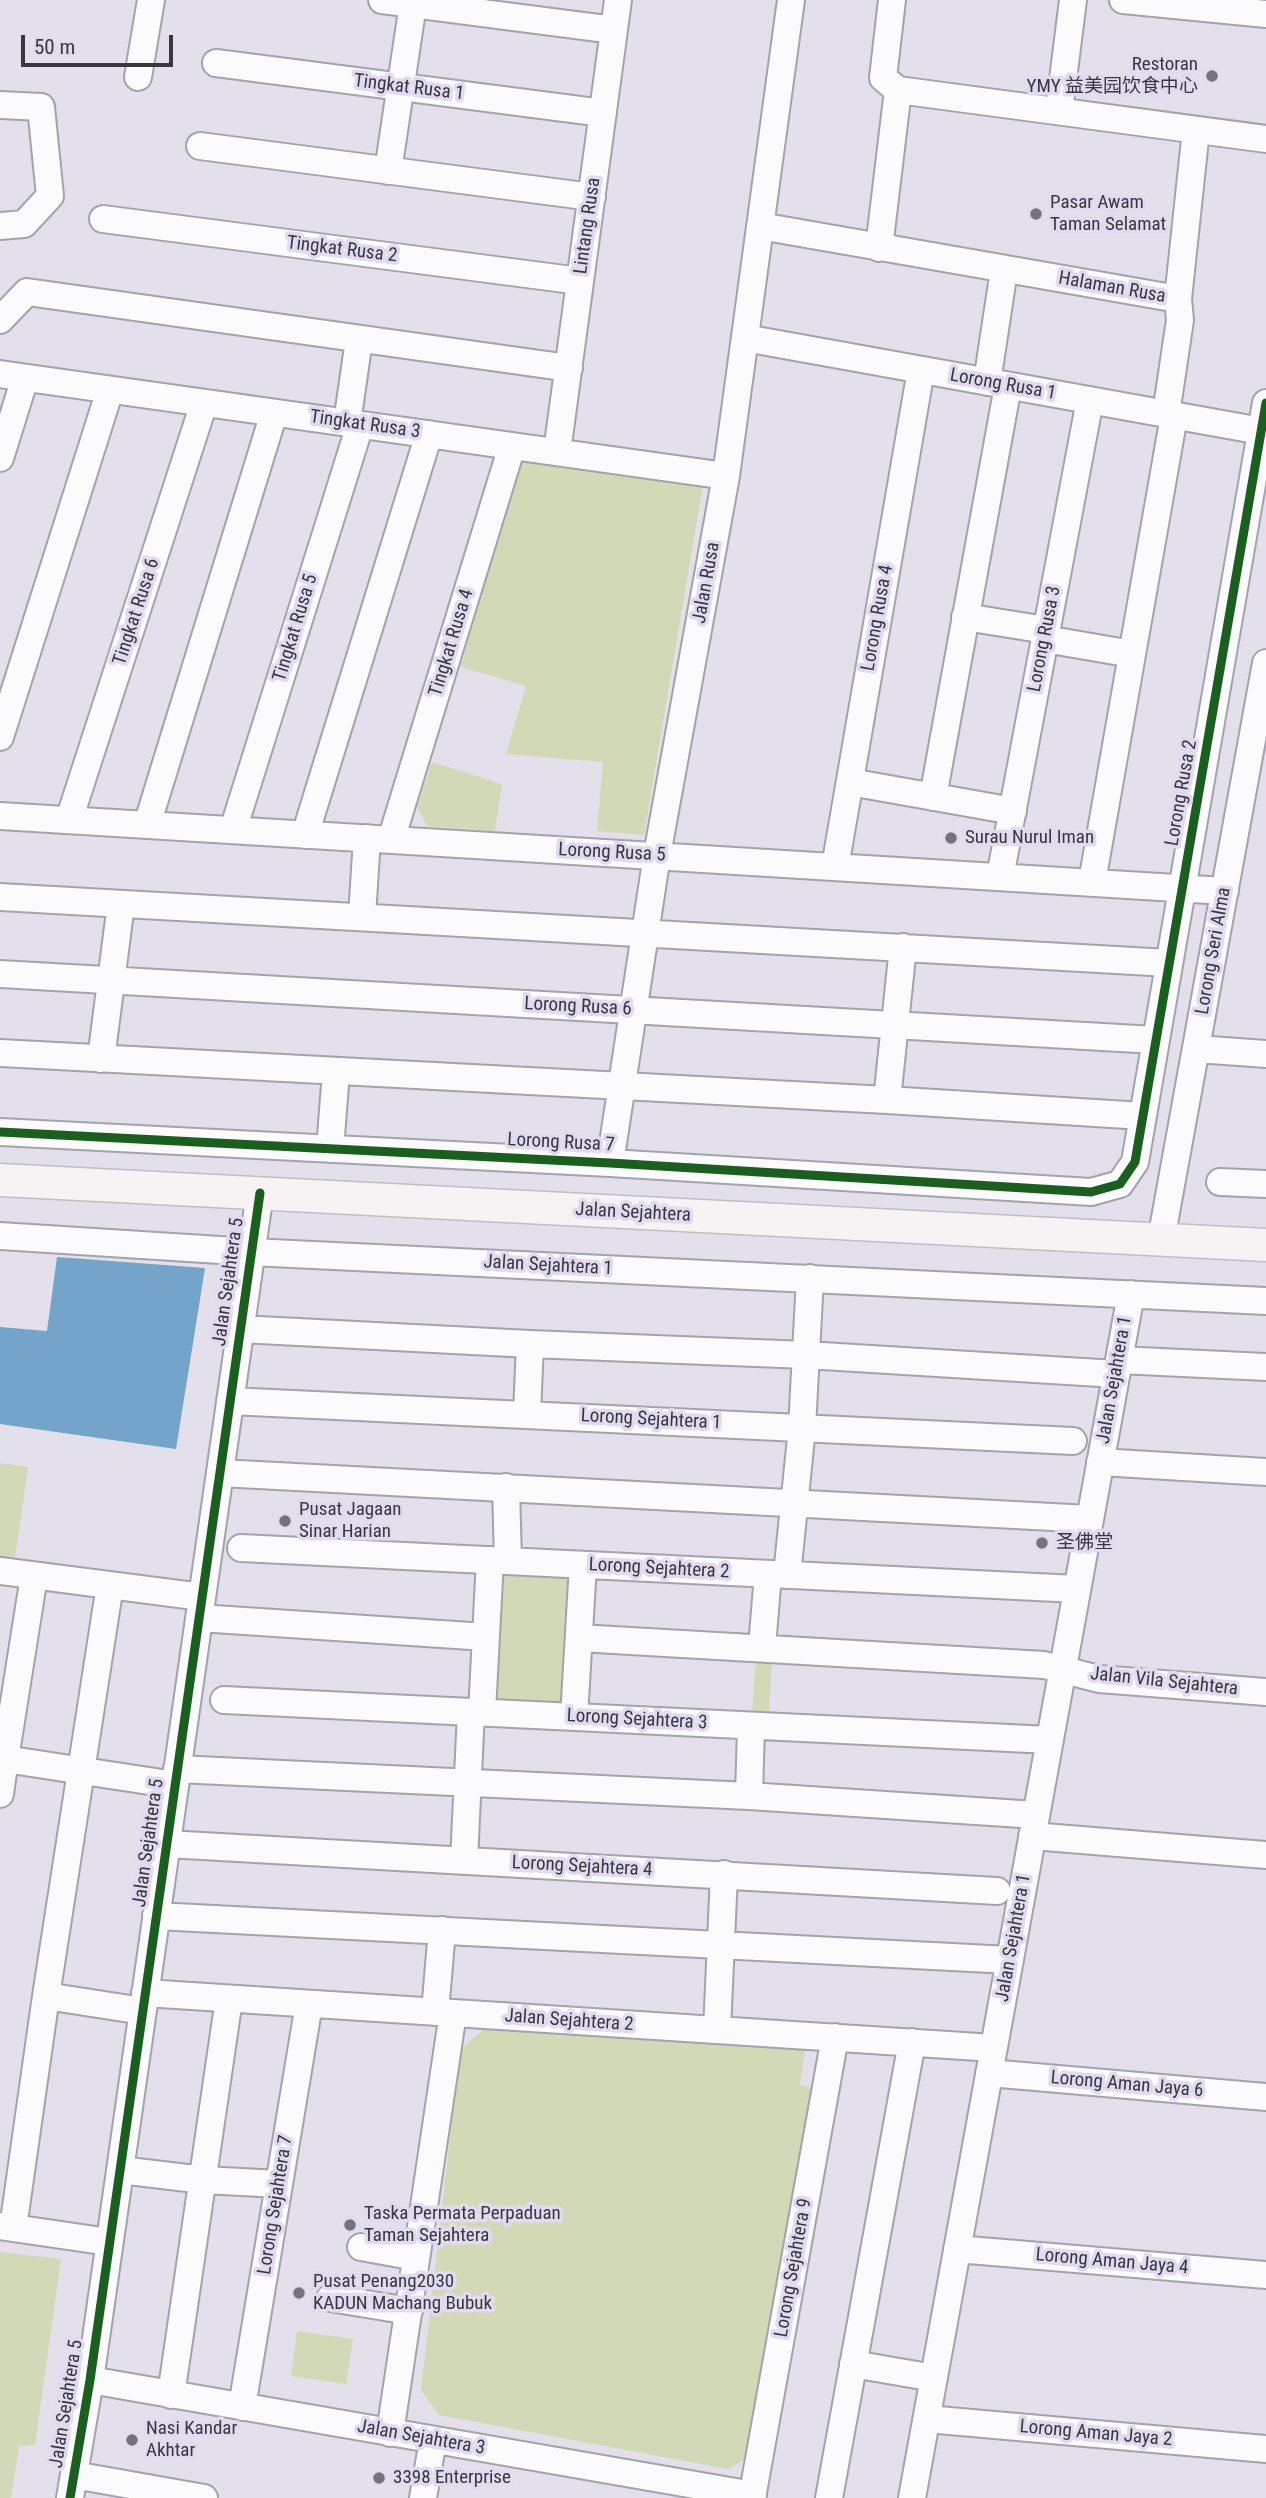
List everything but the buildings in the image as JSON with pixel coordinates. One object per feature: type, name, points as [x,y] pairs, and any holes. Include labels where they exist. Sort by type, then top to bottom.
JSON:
[{"type":"main road","name":"Jalan Sejahtera","points":[[0,1180],[1266,1245]]},
{"type":"street","points":[[138,77],[151,0]]},
{"type":"street","points":[[382,0],[614,30]]},
{"type":"street","name":"Lintang Rusa","points":[[557,452],[618,0]]},
{"type":"street","name":"Jalan Rusa","points":[[610,1163],[657,855],[726,476],[791,0]]},
{"type":"street","points":[[892,0],[883,78],[898,90],[1266,139]]},
{"type":"street","points":[[1059,111],[1073,0]]},
{"type":"street","points":[[1123,0],[1266,14]]},
{"type":"street","points":[[388,171],[412,4]]},
{"type":"street","name":"Tingkat Rusa 1","points":[[216,63],[603,113]]},
{"type":"street","points":[[879,248],[898,90]]},
{"type":"street","points":[[0,105],[41,107],[50,196],[24,224],[0,226]]},
{"type":"street","name":"Halaman Rusa","points":[[760,226],[1178,299],[1196,130]]},
{"type":"street","points":[[200,146],[592,197]]},
{"type":"street","name":"Tingkat Rusa 2","points":[[103,219],[580,281]]},
{"type":"street","points":[[933,797],[965,617],[997,384],[1004,270]]},
{"type":"street","points":[[0,320],[27,292],[569,368]]},
{"type":"street","points":[[1092,882],[1170,415],[1180,320],[1178,299]]},
{"type":"street","name":"Lorong Rusa 1","points":[[745,338],[1261,431]]},
{"type":"street","name":"Tingkat Rusa 5","points":[[233,830],[354,424],[359,340]]},
{"type":"street","name":"Lorong Rusa 4","points":[[835,867],[921,370]]},
{"type":"street","points":[[0,458],[9,376]]},
{"type":"street","name":"Tingkat Rusa 3","points":[[9,376],[726,476]]},
{"type":"street","points":[[0,737],[110,390]]},
{"type":"street","name":"Lorong Rusa 3","points":[[1000,877],[1090,400]]},
{"type":"street","name":"Tingkat Rusa 6","points":[[69,820],[204,403]]},
{"type":"street","name":"Lorong Rusa 2","points":[[1120,1184],[1135,1162],[1266,403]]},
{"type":"street","points":[[147,825],[274,413]]},
{"type":"street","points":[[306,835],[429,434]]},
{"type":"street","name":"Tingkat Rusa 4","points":[[362,918],[379,839],[512,446]]},
{"type":"street","points":[[965,617],[1132,654]]},
{"type":"street","name":"Lorong Seri Alma","points":[[1161,1240],[1225,891],[1257,763],[1266,663]]},
{"type":"street","points":[[850,782],[1013,811]]},
{"type":"street","name":"Lorong Rusa 5","points":[[0,816],[1225,891]]},
{"type":"street","points":[[0,897],[1169,963]]},
{"type":"street","points":[[101,1059],[121,904]]},
{"type":"street","points":[[887,1100],[903,947]]},
{"type":"street","name":"Lorong Rusa 6","points":[[0,974],[1155,1040]]},
{"type":"street","points":[[1197,1049],[1266,1054]]},
{"type":"street","points":[[0,1054],[887,1100],[1143,1116]]},
{"type":"street","points":[[330,1149],[336,1072]]},
{"type":"street","name":"Lorong Rusa 7","points":[[0,1132],[610,1163],[1091,1192],[1120,1184]]},
{"type":"street","points":[[1220,1182],[1266,1184]]},
{"type":"street","name":"Jalan Sejahtera 5","points":[[72,2486],[90,2381],[260,1193]]},
{"type":"street","name":"Jalan Sejahtera 1","points":[[0,1236],[251,1252],[1131,1294],[912,2498]]},
{"type":"street","points":[[762,1647],[794,1503],[802,1428],[810,1278]]},
{"type":"street","points":[[1131,1294],[1266,1301]]},
{"type":"street","points":[[240,1329],[530,1344],[1118,1367],[1266,1367]]},
{"type":"street","points":[[527,1414],[530,1344]]},
{"type":"street","name":"Lorong Sejahtera 1","points":[[230,1401],[1073,1441]]},
{"type":"street","points":[[1100,1462],[1266,1472]]},
{"type":"street","points":[[220,1473],[1090,1519]]},
{"type":"street","points":[[464,1861],[467,1782],[499,1561],[506,1487]]},
{"type":"street","name":"Lorong Sejahtera 2","points":[[241,1548],[1077,1589]]},
{"type":"street","points":[[575,1717],[583,1565]]},
{"type":"street","points":[[0,1571],[110,1585],[200,1608],[486,1637]]},
{"type":"street","points":[[0,1794],[3,1759],[34,1576]]},
{"type":"street","points":[[110,1585],[7,2227],[110,2242]]},
{"type":"street","name":"Jalan Vila Sejahtera","points":[[579,1638],[762,1647],[1063,1668],[1099,1679],[1266,1692]]},
{"type":"street","name":"Lorong Sejahtera 3","points":[[224,1700],[1050,1740]]},
{"type":"street","points":[[750,1796],[751,1726]]},
{"type":"street","points":[[3,1759],[81,1771],[176,1777],[467,1782],[750,1796],[1034,1826],[1266,1855]]},
{"type":"street","name":"Lorong Sejahtera 4","points":[[167,1844],[997,1891]]},
{"type":"street","points":[[717,2030],[724,1874]]},
{"type":"street","points":[[156,1916],[1010,1960]]},
{"type":"street","points":[[390,2432],[416,2258],[444,2012],[442,1930]]},
{"type":"street","name":"Jalan Sejahtera 2","points":[[46,1996],[144,2002],[229,1999],[912,2042],[991,2060]]},
{"type":"street","points":[[171,2395],[229,1999]]},
{"type":"street","name":"Lorong Sejahtera 7","points":[[242,2407],[309,2004]]},
{"type":"street","name":"Lorong Sejahtera 9","points":[[752,2497],[835,2037]]},
{"type":"street","points":[[829,2498],[912,2042]]},
{"type":"street","name":"Lorong Aman Jaya 6","points":[[991,2060],[1266,2096]]},
{"type":"street","points":[[120,2170],[204,2180],[279,2184]]},
{"type":"street","points":[[361,2247],[416,2258]]},
{"type":"street","name":"Lorong Aman Jaya 4","points":[[957,2249],[1266,2275]]},
{"type":"street","points":[[330,2298],[409,2311]]},
{"type":"street","points":[[853,2364],[934,2378]]},
{"type":"street","name":"Jalan Sejahtera 3","points":[[90,2381],[752,2497]]},
{"type":"street","name":"Lorong Aman Jaya 2","points":[[926,2419],[1266,2449]]},
{"type":"street","points":[[423,2498],[433,2440]]},
{"type":"street","points":[[72,2486],[204,2498]]},
{"type":"green space","points":[[520,455],[703,485],[644,835],[597,831],[603,762],[506,754],[526,686],[461,667]]},
{"type":"green space","points":[[432,762],[502,784],[495,831],[427,826],[417,807]]},
{"type":"green space","points":[[0,1463],[28,1467],[14,1566],[0,1564]]},
{"type":"green space","points":[[497,1573],[578,1577],[570,1703],[490,1699]]},
{"type":"green space","points":[[756,1659],[772,1660],[769,1713],[752,1712]]},
{"type":"green space","points":[[486,2027],[805,2050],[800,2085],[817,2089],[747,2458],[728,2469],[439,2415],[421,2390],[460,2050]]},
{"type":"green space","points":[[0,2252],[61,2259],[35,2445],[19,2446],[11,2498],[0,2498]]},
{"type":"green space","points":[[297,2331],[353,2339],[346,2384],[291,2376]]},
{"type":"water","points":[[57,1257],[205,1268],[176,1449],[0,1424],[0,1327],[47,1331]]},
{"type":"cycle path","points":[[0,1132],[610,1163],[1091,1192],[1120,1184],[1135,1162],[1266,403]]},
{"type":"cycle path","points":[[70,2498],[90,2380],[260,1193]]},
{"type":"place","name":"Restoran YMY 益美园饮食中心","points":[[1212,76]]},
{"type":"place","name":"Pasar Awam Taman Selamat","points":[[1036,214]]},
{"type":"place","name":"Surau Nurul Iman","points":[[951,838]]},
{"type":"place","name":"Pusat Jagaan Sinar Harian","points":[[285,1521]]},
{"type":"place","name":"圣佛堂","points":[[1042,1543]]},
{"type":"place","name":"Taska Permata Perpaduan Taman Sejahtera","points":[[350,2225]]},
{"type":"place","name":"Pusat Penang2030 KADUN Machang Bubuk","points":[[299,2293]]},
{"type":"place","name":"Nasi Kandar Akhtar","points":[[132,2440]]},
{"type":"place","name":"3398 Enterprise","points":[[379,2478]]}]
